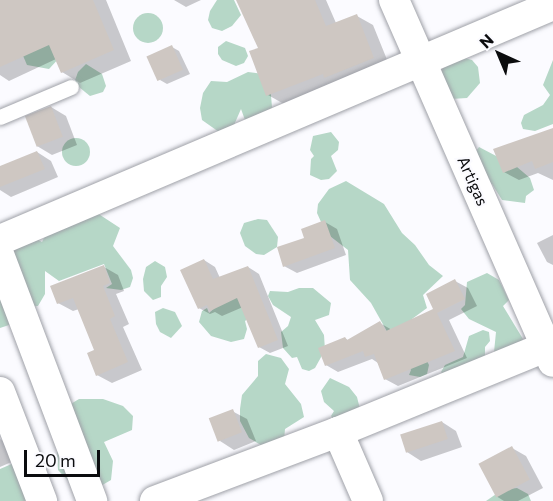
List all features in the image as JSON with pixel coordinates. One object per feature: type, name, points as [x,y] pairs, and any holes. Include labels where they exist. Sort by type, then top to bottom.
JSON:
[{"type":"street","name":"Artigas","points":[[394,0],[551,351]]},
{"type":"street","points":[[0,240],[553,5]]},
{"type":"street","points":[[0,257],[93,501]]},
{"type":"street","points":[[155,501],[551,351]]},
{"type":"street","points":[[0,392],[42,501]]},
{"type":"street","points":[[338,432],[368,501]]},
{"type":"lane","points":[[0,117],[71,87]]},
{"type":"green space","points":[[217,0],[234,0],[241,15],[232,26],[222,31],[212,28],[208,20],[210,11]]},
{"type":"green space","points":[[148,13],[154,14],[162,22],[162,34],[154,42],[148,43],[142,42],[134,34],[133,28],[134,22],[142,14]]},
{"type":"green space","points":[[29,22],[61,56],[49,69],[27,65],[12,30]]},
{"type":"green space","points":[[226,41],[245,48],[248,56],[244,63],[236,66],[222,60],[218,54],[218,47]]},
{"type":"green space","points":[[465,58],[472,60],[478,67],[480,83],[467,98],[451,99],[439,76],[445,64]]},
{"type":"green space","points":[[553,60],[553,124],[535,131],[523,129],[521,123],[524,115],[543,105],[550,95],[543,85]]},
{"type":"green space","points":[[86,64],[102,74],[106,86],[103,92],[90,96],[74,83],[78,72]]},
{"type":"green space","points":[[248,72],[263,74],[270,84],[272,107],[269,121],[245,120],[241,109],[234,125],[219,132],[202,120],[200,108],[203,93],[211,81],[227,82]]},
{"type":"green space","points":[[331,132],[339,142],[338,150],[331,156],[337,171],[329,179],[321,180],[310,175],[311,159],[314,156],[310,150],[313,136]]},
{"type":"green space","points":[[76,138],[86,142],[90,152],[86,162],[76,166],[66,162],[62,152],[66,142]]},
{"type":"green space","points":[[479,147],[517,167],[530,178],[534,190],[526,196],[525,203],[502,200],[492,184],[483,179],[476,151]]},
{"type":"green space","points":[[346,181],[384,204],[402,233],[415,245],[429,265],[443,276],[423,295],[427,308],[412,319],[413,333],[429,365],[427,374],[420,377],[409,375],[411,370],[397,337],[389,335],[371,303],[350,280],[348,250],[326,233],[317,213],[318,204],[329,189]]},
{"type":"green space","points":[[94,211],[120,228],[113,246],[131,270],[133,278],[130,287],[121,290],[106,288],[112,284],[104,264],[59,281],[45,271],[45,294],[38,306],[27,307],[9,252],[35,238],[42,242],[46,234]]},
{"type":"green space","points":[[258,219],[267,220],[278,237],[277,247],[264,255],[256,254],[245,246],[240,233],[244,223]]},
{"type":"green space","points":[[155,261],[165,267],[167,277],[161,286],[161,297],[153,300],[144,291],[143,279],[146,267]]},
{"type":"green space","points":[[487,273],[499,280],[509,300],[503,306],[523,339],[520,350],[494,352],[496,332],[469,319],[461,309],[465,305],[467,282]]},
{"type":"green space","points":[[0,288],[15,323],[0,328]]},
{"type":"green space","points":[[299,288],[313,288],[331,303],[329,315],[315,320],[324,335],[325,350],[315,368],[309,371],[302,369],[297,357],[292,358],[283,348],[281,332],[288,326],[291,317],[273,305],[268,296],[270,291],[288,292]]},
{"type":"green space","points":[[233,292],[254,314],[245,321],[247,329],[244,339],[231,342],[211,336],[199,322],[202,311],[207,308],[209,313]]},
{"type":"green space","points":[[163,308],[175,312],[182,326],[171,338],[160,332],[156,324],[155,312]]},
{"type":"green space","points":[[483,330],[489,332],[490,341],[485,347],[485,367],[447,379],[441,372],[445,365],[463,357],[469,336]]},
{"type":"green space","points":[[266,354],[281,358],[289,369],[285,384],[301,404],[304,417],[285,429],[284,441],[266,448],[249,438],[240,421],[240,409],[242,395],[258,376],[258,361]]},
{"type":"green space","points":[[330,378],[349,387],[357,397],[360,409],[334,420],[331,416],[334,411],[324,402],[321,391]]},
{"type":"green space","points":[[79,399],[103,399],[123,406],[133,416],[132,430],[104,442],[113,461],[111,480],[92,491],[77,490],[58,470],[57,453],[63,439],[64,408]]},
{"type":"green space","points":[[14,463],[32,501],[0,501],[0,469]]},
{"type":"green space","points":[[517,488],[528,494],[531,501],[486,501],[502,490]]},
{"type":"building","points":[[0,0],[93,0],[114,50],[61,73],[49,45],[0,67]]},
{"type":"building","points":[[236,0],[315,0],[326,26],[357,14],[374,58],[324,78],[323,74],[266,96],[249,51],[258,48]]},
{"type":"building","points":[[172,45],[183,70],[157,81],[146,56]]},
{"type":"building","points":[[51,106],[63,137],[37,147],[25,116]]},
{"type":"building","points":[[553,128],[553,162],[535,169],[532,161],[503,173],[493,149]]},
{"type":"building","points":[[37,151],[45,169],[0,187],[0,166]]},
{"type":"building","points":[[325,220],[335,248],[283,267],[277,247],[304,238],[301,229]]},
{"type":"building","points":[[204,259],[213,279],[248,266],[278,340],[258,348],[237,298],[210,311],[207,305],[198,309],[180,270]]},
{"type":"building","points":[[104,265],[110,283],[103,286],[115,316],[110,319],[128,362],[96,376],[87,353],[94,350],[73,298],[57,304],[50,286]]},
{"type":"building","points":[[455,279],[465,299],[437,313],[455,351],[384,380],[374,354],[365,357],[363,351],[325,366],[318,348],[345,337],[347,340],[380,321],[386,331],[433,309],[426,294]]},
{"type":"building","points":[[233,409],[242,432],[218,442],[209,418]]},
{"type":"building","points":[[442,421],[448,439],[406,453],[400,435]]},
{"type":"building","points":[[512,446],[530,480],[496,497],[478,464]]}]
